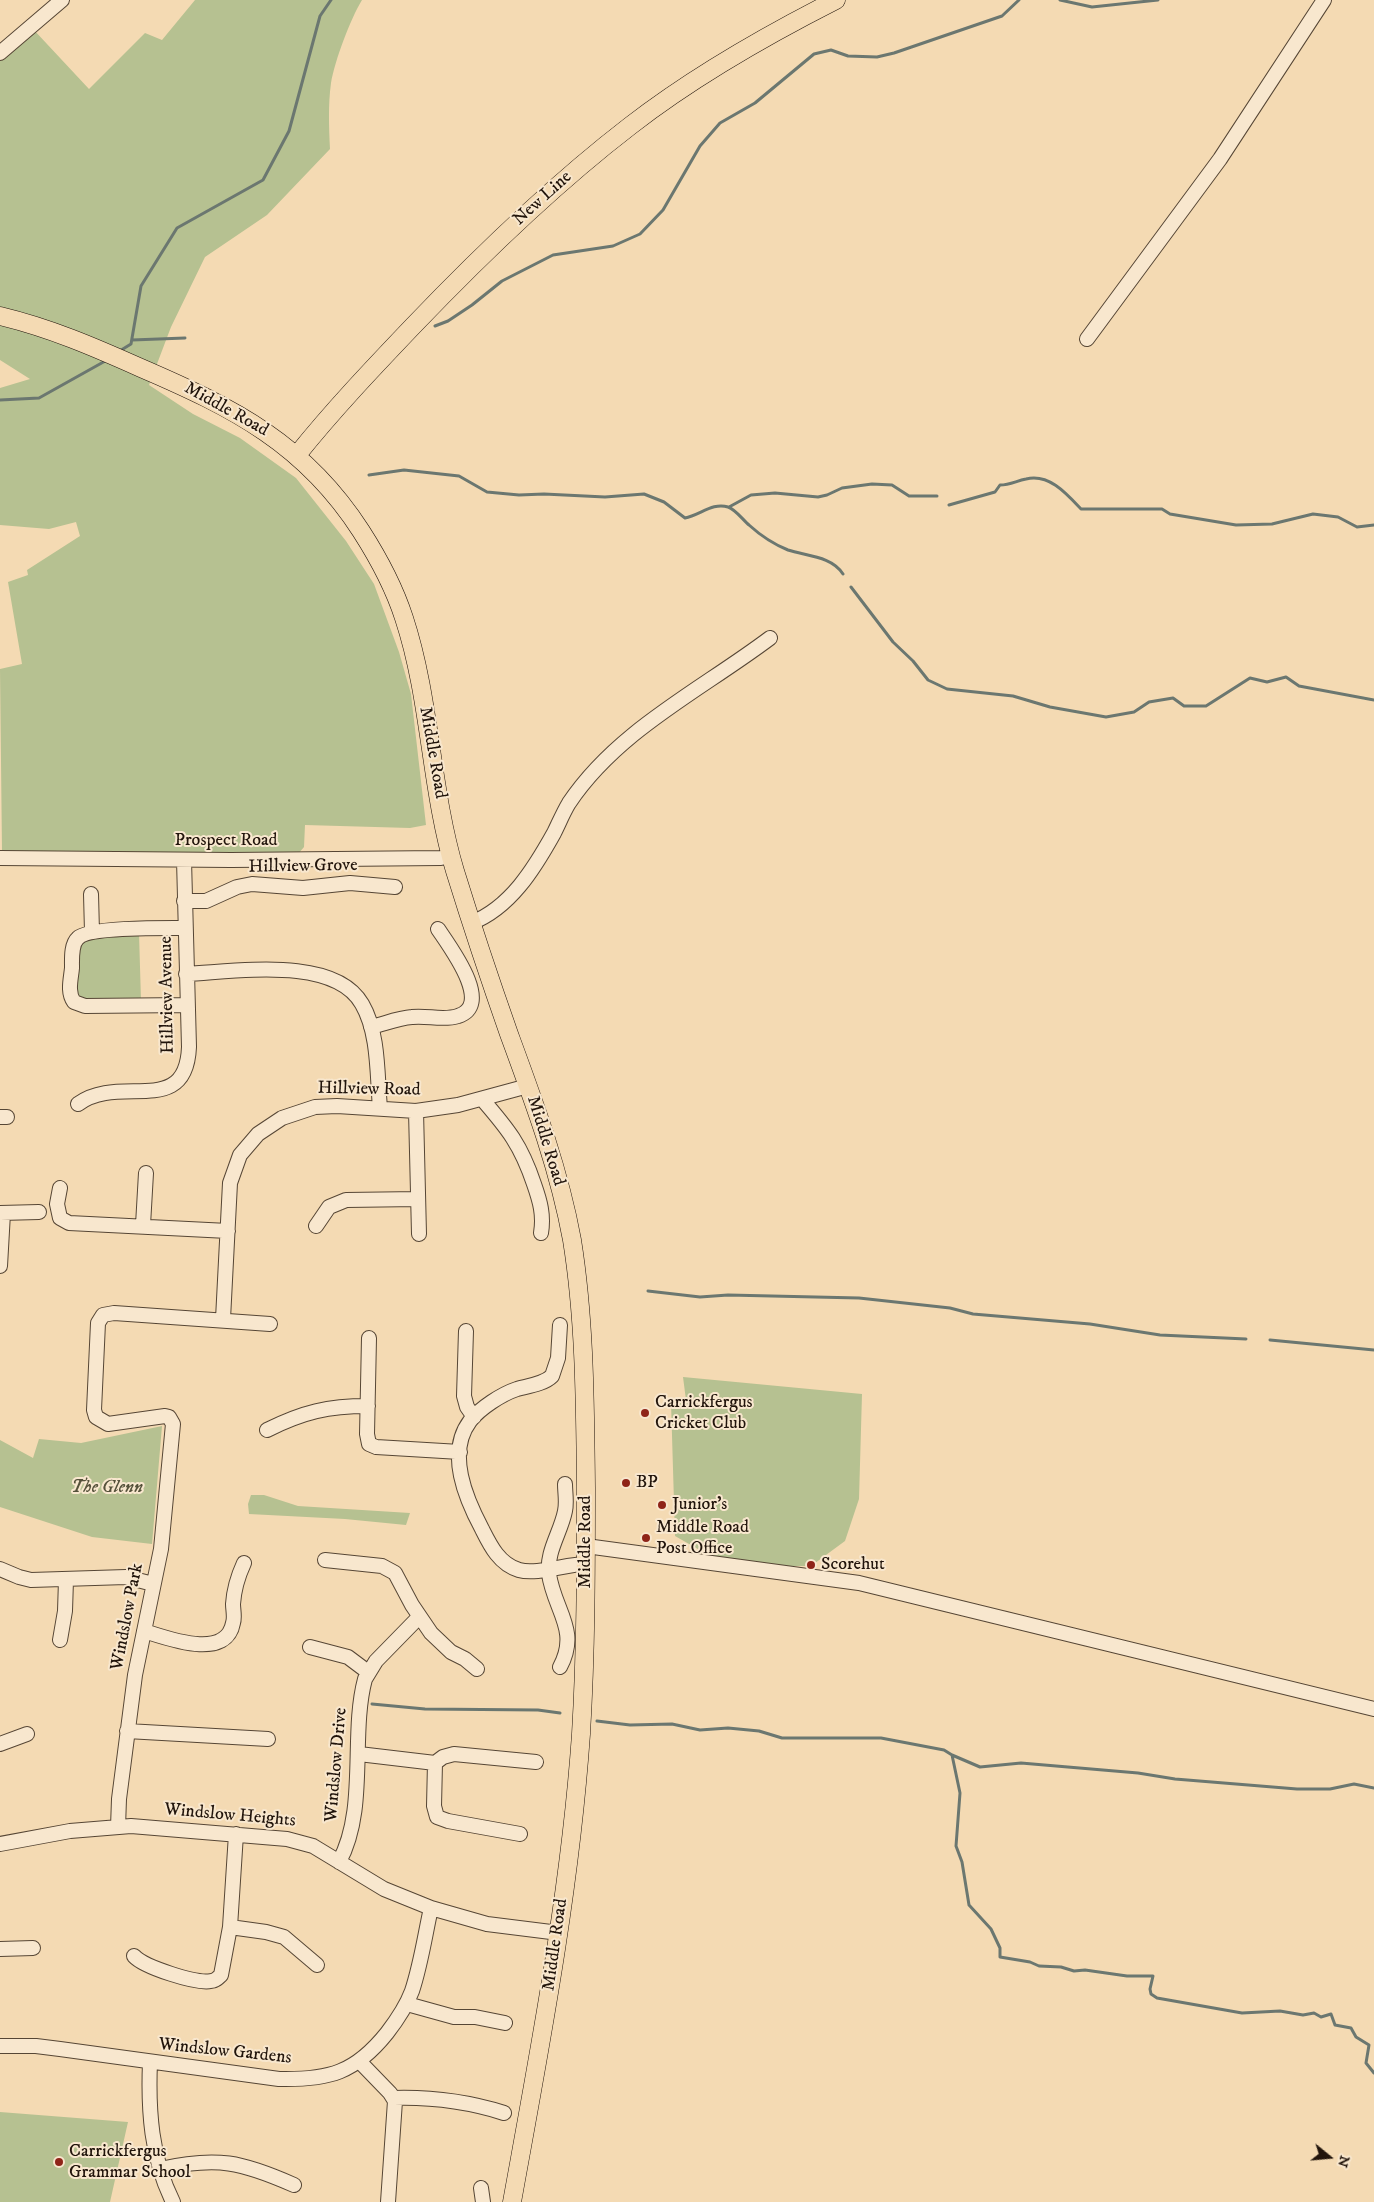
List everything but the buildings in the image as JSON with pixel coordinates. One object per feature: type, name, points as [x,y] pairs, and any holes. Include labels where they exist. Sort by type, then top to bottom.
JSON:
[{"type":"main road","name":"New Line","points":[[297,455],[366,376],[429,309],[493,245],[576,169],[631,125],[714,69],[836,0]]},
{"type":"main road","name":"Middle Road","points":[[0,316],[38,325],[96,347],[233,411],[271,435],[297,455],[322,479],[347,509],[381,563],[400,605],[413,649],[421,687],[451,856],[471,923],[557,1174],[577,1278],[585,1398],[586,1564],[580,1736],[559,1933],[512,2202]]},
{"type":"street","points":[[0,53],[62,0]]},
{"type":"street","points":[[1087,339],[1220,158],[1324,0]]},
{"type":"street","points":[[471,923],[496,911],[524,880],[539,858],[568,805],[604,760],[638,732],[770,638]]},
{"type":"street","name":"Prospect Road","points":[[0,858],[184,860],[441,858],[451,856]]},
{"type":"street","name":"Hillview Avenue","points":[[78,1104],[86,1098],[103,1093],[164,1089],[177,1084],[182,1078],[188,1059],[184,860]]},
{"type":"street","name":"Hillview Grove","points":[[184,901],[209,900],[237,887],[252,884],[303,888],[350,883],[395,887]]},
{"type":"street","points":[[91,894],[92,932]]},
{"type":"street","points":[[185,928],[92,932],[81,935],[74,943],[70,988],[74,1002],[81,1006],[187,1005]]},
{"type":"street","points":[[371,1028],[412,1017],[456,1017],[468,1010],[473,1002],[472,990],[450,948],[438,930]]},
{"type":"street","points":[[186,974],[281,970],[324,976],[340,982],[351,990],[362,1004],[371,1028],[380,1108]]},
{"type":"street","name":"Hillview Road","points":[[222,1319],[231,1175],[243,1148],[258,1134],[276,1122],[309,1108],[337,1106],[416,1111],[482,1099],[528,1086]]},
{"type":"street","points":[[482,1099],[511,1133],[523,1153],[542,1211],[540,1233]]},
{"type":"street","points":[[416,1111],[419,1234]]},
{"type":"street","points":[[143,1226],[146,1173]]},
{"type":"street","points":[[60,1188],[57,1210],[60,1218],[65,1222],[84,1225],[228,1231]]},
{"type":"street","points":[[316,1226],[329,1207],[346,1200],[418,1199]]},
{"type":"street","points":[[0,1266],[2,1213],[39,1212]]},
{"type":"street","name":"Windslow Park","points":[[118,1827],[127,1731],[144,1630],[161,1549],[173,1427],[168,1416],[106,1424],[96,1418],[94,1410],[98,1320],[103,1315],[112,1313],[222,1319]]},
{"type":"street","points":[[222,1319],[270,1324]]},
{"type":"street","points":[[560,1325],[556,1366],[550,1378],[512,1392],[474,1417],[466,1429],[460,1452],[465,1495],[494,1550],[505,1562],[520,1570],[586,1564]]},
{"type":"street","points":[[466,1330],[464,1396],[467,1407],[474,1417]]},
{"type":"street","points":[[369,1338],[367,1439],[372,1446],[460,1452]]},
{"type":"street","points":[[267,1430],[319,1409],[337,1406],[368,1406]]},
{"type":"street","points":[[560,1667],[566,1653],[568,1634],[552,1588],[549,1568],[553,1546],[565,1510],[565,1484]]},
{"type":"street","points":[[586,1546],[859,1583],[1374,1709]]},
{"type":"street","points":[[325,1560],[377,1565],[391,1570],[400,1579],[419,1617],[446,1648],[477,1669]]},
{"type":"street","points":[[144,1630],[190,1643],[212,1644],[224,1639],[233,1625],[234,1594],[244,1563]]},
{"type":"street","points":[[0,1569],[31,1580],[126,1577],[153,1584]]},
{"type":"street","points":[[60,1640],[65,1611],[66,1580]]},
{"type":"street","name":"Windslow Drive","points":[[339,1862],[350,1829],[363,1687],[368,1672],[376,1660],[419,1617]]},
{"type":"street","points":[[310,1647],[348,1657],[368,1672]]},
{"type":"street","points":[[127,1731],[268,1739]]},
{"type":"street","points":[[0,1744],[26,1734]]},
{"type":"street","points":[[358,1754],[434,1763],[443,1757],[454,1754],[536,1762]]},
{"type":"street","points":[[434,1763],[434,1806],[437,1817],[448,1821],[520,1834]]},
{"type":"street","name":"Windslow Heights","points":[[0,1844],[70,1831],[118,1827],[236,1834],[299,1841],[313,1846],[392,1893],[431,1908],[508,1928],[559,1933]]},
{"type":"street","points":[[134,1956],[142,1963],[188,1978],[212,1981],[218,1978],[224,1968],[230,1927],[236,1834]]},
{"type":"street","name":"Windslow Gardens","points":[[0,2046],[36,2046],[258,2077],[293,2080],[334,2073],[360,2062],[392,2027],[407,2004],[415,1981],[431,1908]]},
{"type":"street","points":[[230,1927],[266,1932],[284,1937],[317,1965]]},
{"type":"street","points":[[0,1949],[33,1948]]},
{"type":"street","points":[[407,2004],[454,2017],[475,2017],[505,2023]]},
{"type":"street","points":[[150,2062],[153,2137],[160,2169],[173,2202]]},
{"type":"street","points":[[360,2062],[394,2098],[395,2111],[388,2202]]},
{"type":"street","points":[[394,2098],[445,2101],[487,2108],[504,2113]]},
{"type":"street","points":[[160,2169],[202,2162],[233,2162],[259,2170],[294,2185]]},
{"type":"green space","points":[[195,0],[362,0],[339,52],[331,83],[329,108],[330,149],[267,215],[205,257],[171,327],[149,385],[193,414],[240,438],[296,478],[346,541],[374,584],[399,652],[411,694],[426,825],[410,828],[305,825],[304,847],[298,854],[2,852],[0,669],[22,664],[8,582],[28,575],[27,570],[80,536],[76,522],[49,529],[0,525],[0,388],[30,379],[0,360],[0,61],[33,29],[89,89],[145,33],[162,40]]},
{"type":"green space","points":[[139,933],[141,1001],[85,1002],[76,997],[78,948],[84,938]]},
{"type":"green space","points":[[683,1377],[862,1394],[859,1499],[845,1541],[811,1566],[760,1566],[712,1557],[675,1536],[671,1402],[686,1400]]},
{"type":"green space","name":"The Glenn","points":[[162,1426],[152,1544],[92,1537],[0,1507],[0,1440],[33,1458],[39,1439],[81,1443]]},
{"type":"green space","points":[[251,1495],[264,1495],[298,1506],[410,1513],[406,1525],[345,1519],[249,1514],[248,1504]]},
{"type":"green space","name":"Carrickfergus Grammar School","points":[[0,2112],[128,2122],[110,2202],[0,2202]]},
{"type":"waterway","points":[[118,352],[131,344],[141,286],[177,228],[263,180],[289,131],[320,16],[331,0]]},
{"type":"waterway","points":[[435,326],[448,321],[472,305],[502,281],[553,255],[613,246],[640,234],[663,210],[700,146],[720,123],[755,103],[814,54],[831,50],[848,56],[877,57],[894,53],[1002,16],[1019,0]]},
{"type":"waterway","points":[[1060,0],[1092,7],[1158,0]]},
{"type":"waterway","points":[[132,340],[185,338]]},
{"type":"waterway","points":[[0,400],[39,398],[107,360]]},
{"type":"waterway","points":[[369,475],[404,470],[459,476],[487,492],[519,495],[544,494],[605,497],[644,494],[664,502],[685,518],[712,507],[728,507],[772,542],[788,550],[826,560],[843,574]]},
{"type":"waterway","points":[[949,505],[995,492],[1000,485],[1034,478],[1042,479],[1057,486],[1081,509],[1162,509],[1170,514],[1236,525],[1272,524],[1313,514],[1338,517],[1357,527],[1374,525]]},
{"type":"waterway","points":[[729,507],[751,495],[775,493],[818,497],[842,488],[872,484],[892,485],[909,496],[937,496]]},
{"type":"waterway","points":[[851,587],[893,642],[913,661],[928,680],[947,689],[1013,696],[1050,707],[1106,717],[1134,712],[1149,702],[1173,698],[1184,706],[1206,706],[1250,678],[1267,682],[1286,677],[1299,686],[1374,700]]},
{"type":"waterway","points":[[648,1291],[700,1297],[728,1295],[859,1298],[950,1308],[973,1314],[1090,1324],[1160,1335],[1246,1339]]},
{"type":"waterway","points":[[1270,1340],[1374,1350]]},
{"type":"waterway","points":[[372,1704],[425,1709],[538,1710],[560,1713]]},
{"type":"waterway","points":[[597,1721],[630,1725],[672,1724],[700,1730],[728,1728],[759,1731],[782,1738],[881,1738],[944,1750],[952,1755],[960,1793],[956,1846],[962,1862],[969,1905],[991,1929],[1000,1948],[1000,1957],[1030,1962],[1039,1966],[1061,1967],[1074,1971],[1085,1970],[1127,1976],[1153,1976],[1150,1989],[1151,1994],[1157,1998],[1242,2013],[1280,2011],[1303,2015],[1314,2013],[1321,2017],[1331,2014],[1335,2025],[1351,2028],[1356,2037],[1369,2045],[1366,2063],[1374,2073]]},
{"type":"waterway","points":[[952,1755],[980,1767],[1021,1763],[1297,1789],[1330,1789],[1354,1784],[1374,1788]]},
{"type":"place","name":"Carrickfergus Cricket Club","points":[[645,1413]]},
{"type":"place","name":"BP","points":[[626,1483]]},
{"type":"place","name":"Junior's","points":[[662,1505]]},
{"type":"place","name":"Middle Road Post Office","points":[[646,1538]]},
{"type":"place","name":"Scorehut","points":[[811,1565]]},
{"type":"place","name":"Carrickfergus Grammar School","points":[[59,2162]]}]
